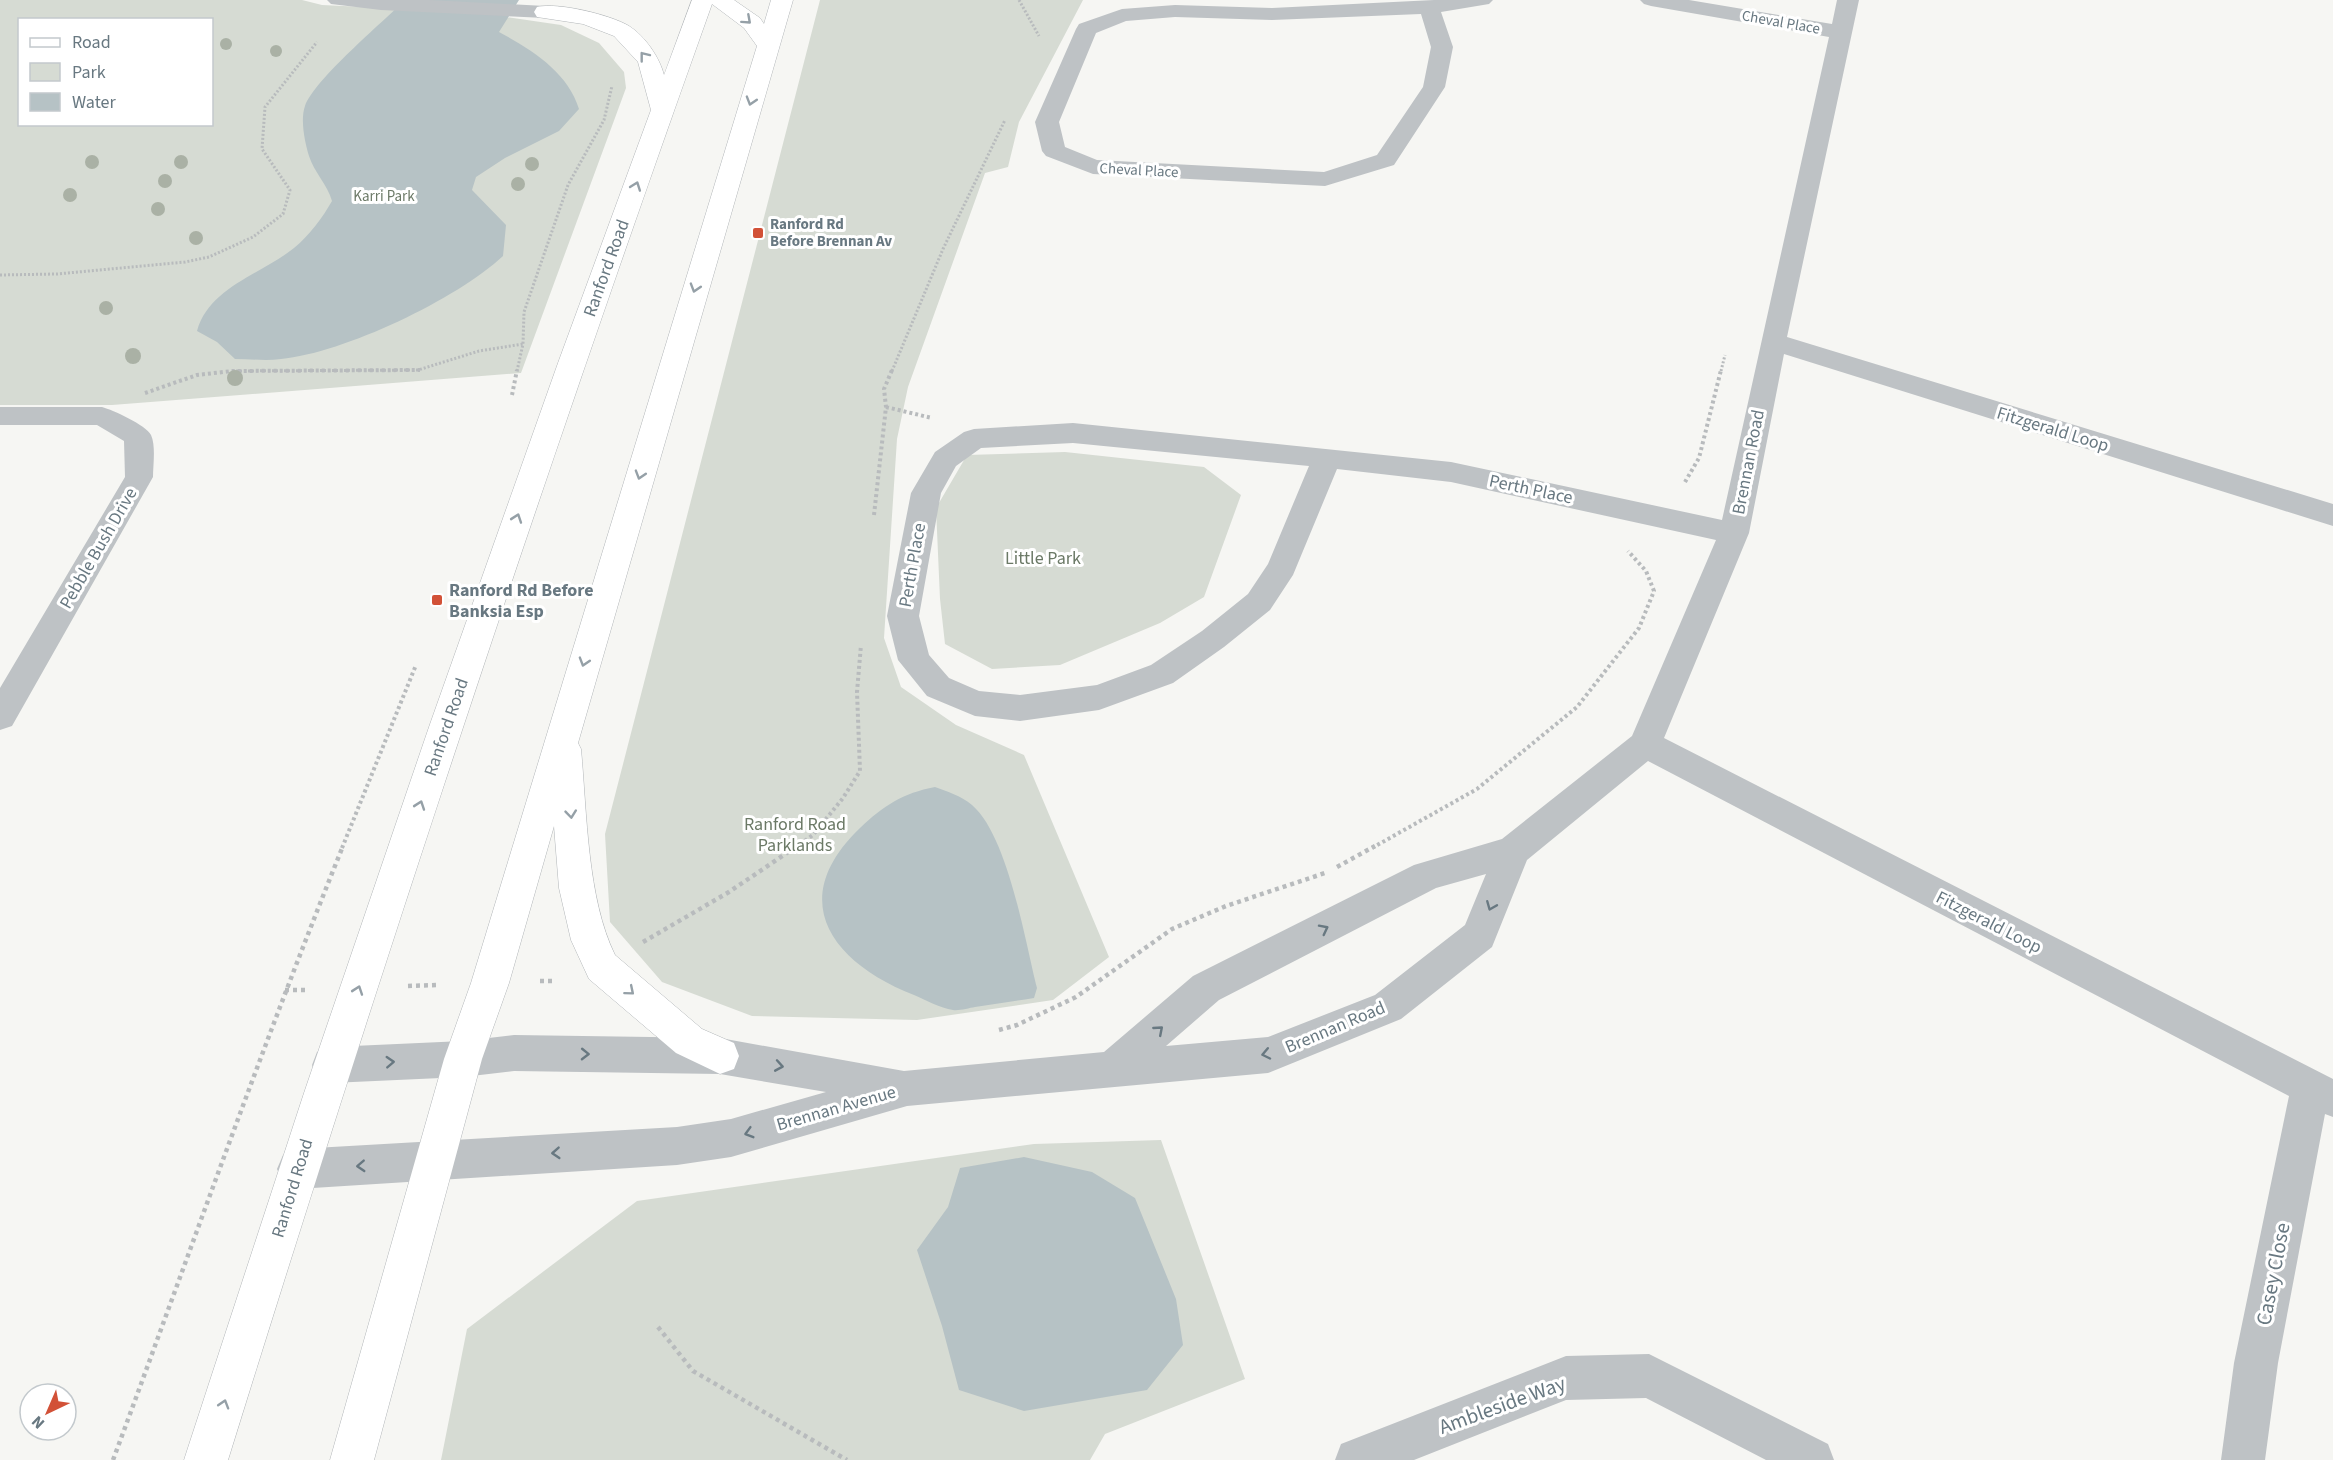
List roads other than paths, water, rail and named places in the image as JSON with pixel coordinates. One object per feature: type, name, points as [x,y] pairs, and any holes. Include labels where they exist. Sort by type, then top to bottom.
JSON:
[{"type":"main road","name":"Ranford Road","points":[[206,1460],[297,1169],[509,540],[703,0]]},
{"type":"main road","points":[[720,0],[752,23],[768,45]]},
{"type":"main road","points":[[352,1460],[463,1059],[490,983],[782,0]]},
{"type":"main road","points":[[545,12],[587,18],[622,31],[649,60],[663,111]]},
{"type":"main road","points":[[562,735],[577,888],[589,940],[602,967],[689,1041],[720,1056]]},
{"type":"street","points":[[338,0],[545,12]]},
{"type":"street","name":"Cheval Place","points":[[1429,7],[1442,47],[1434,87],[1386,160],[1325,179],[1093,167],[1054,151],[1047,122],[1087,29],[1122,15],[1175,10],[1272,14],[1429,7],[1482,0]]},
{"type":"street","name":"Cheval Place","points":[[1651,0],[1840,32]]},
{"type":"street","name":"Brennan Road","points":[[1114,1068],[1206,988],[1427,876],[1513,851],[1645,744],[1734,533],[1773,342],[1848,0]]},
{"type":"street","name":"Fitzgerald Loop","points":[[1773,342],[2333,515]]},
{"type":"street","name":"Pebble Bush Drive","points":[[0,416],[102,416],[138,437],[139,477],[0,717]]},
{"type":"street","name":"Perth Place","points":[[1327,458],[1282,567],[1259,602],[1213,639],[1162,674],[1099,697],[1020,708],[975,703],[938,687],[914,660],[903,616],[926,493],[945,459],[974,439],[1010,435],[1073,433],[1327,458],[1451,472],[1734,533]]},
{"type":"street","name":"Fitzgerald Loop","points":[[1645,744],[2321,1094]]},
{"type":"street","name":"Brennan Road","points":[[907,1088],[1268,1055],[1388,1007],[1479,936],[1513,851]]},
{"type":"street","name":"Brennan Avenue","points":[[332,1065],[463,1059],[514,1053],[720,1056],[907,1088]]},
{"type":"street","name":"Brennan Avenue","points":[[297,1169],[677,1146],[731,1138],[907,1088]]},
{"type":"street","name":"Casey Close","points":[[2243,1460],[2256,1363],[2321,1094]]},
{"type":"street","name":"Ambleside Way","points":[[1357,1460],[1566,1378],[1649,1376],[1812,1460]]},
{"type":"water","points":[[405,0],[519,0],[499,32],[547,63],[566,84],[579,109],[559,131],[505,158],[476,177],[472,190],[506,225],[503,256],[483,273],[429,306],[367,335],[336,346],[307,355],[281,359],[235,359],[217,342],[197,331],[203,316],[225,292],[300,243],[332,201],[311,162],[306,145],[303,125],[305,106],[321,82],[335,67]]},
{"type":"water","points":[[935,787],[958,796],[972,805],[985,820],[996,840],[1014,890],[1021,918],[1037,988],[1034,998],[958,1010],[943,1008],[885,982],[861,966],[841,947],[828,927],[822,904],[825,880],[837,855],[860,828],[885,807],[913,793]]},
{"type":"water","points":[[1024,1157],[1092,1172],[1135,1198],[1176,1299],[1183,1345],[1147,1390],[1024,1411],[959,1390],[942,1326],[917,1250],[948,1207],[960,1168]]},
{"type":"place","name":"Ranford Rd Before Brennan Av","points":[[758,233]]},
{"type":"place","name":"Ranford Rd Before Banksia Esp","points":[[437,600]]},
{"type":"park label","name":"Karri Park","points":[[384,196]]},
{"type":"park label","name":"Little Park","points":[[1043,558]]},
{"type":"park label","name":"Ranford Road Parklands","points":[[795,834]]}]
